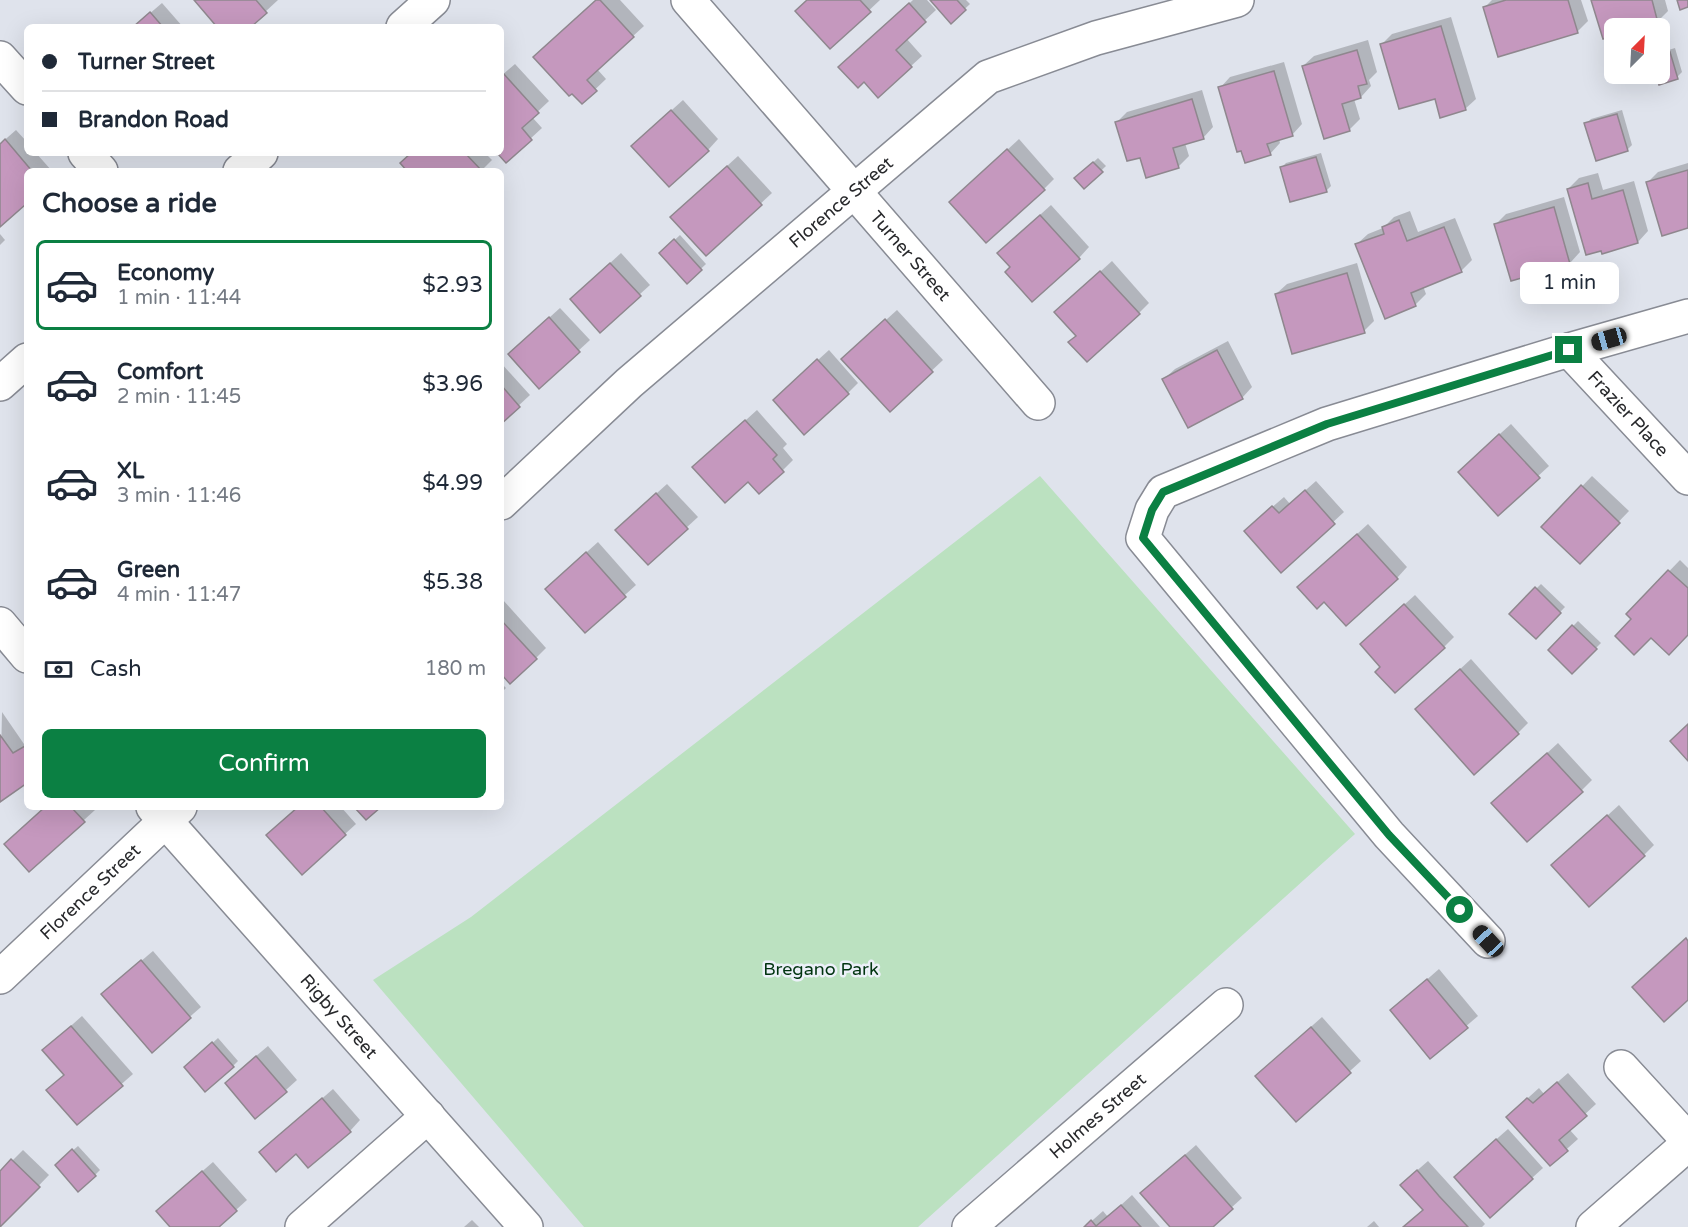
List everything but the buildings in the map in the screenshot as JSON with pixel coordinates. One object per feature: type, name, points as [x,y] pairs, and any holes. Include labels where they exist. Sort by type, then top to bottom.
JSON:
[{"type":"street","points":[[406,24],[433,0]]},
{"type":"street","name":"Turner Street","points":[[688,0],[1038,403]]},
{"type":"street","name":"Florence Street","points":[[504,500],[629,383],[988,77],[1096,38],[1237,0]]},
{"type":"street","points":[[0,58],[24,85]]},
{"type":"street","points":[[88,156],[98,168]]},
{"type":"street","points":[[244,168],[258,156]]},
{"type":"street","points":[[1488,941],[1389,835],[1143,538],[1152,510],[1163,492],[1327,424],[1688,316]]},
{"type":"street","name":"Frazier Place","points":[[1569,350],[1688,478]]},
{"type":"street","points":[[0,384],[24,363]]},
{"type":"street","points":[[0,624],[24,652]]},
{"type":"street","name":"Florence Street","points":[[0,977],[166,812]]},
{"type":"street","name":"Rigby Street","points":[[166,812],[526,1227]]},
{"type":"street","name":"Holmes Street","points":[[969,1227],[1226,1005]]},
{"type":"street","points":[[1593,1227],[1688,1142],[1620,1067]]},
{"type":"street","points":[[302,1227],[428,1116]]},
{"type":"green space","name":"Bregano Park","points":[[1040,476],[1355,834],[918,1227],[584,1227],[373,980],[471,917]]},
{"type":"route","points":[[1460,910],[1389,835],[1143,538],[1152,510],[1163,492],[1327,424],[1569,350]]}]
